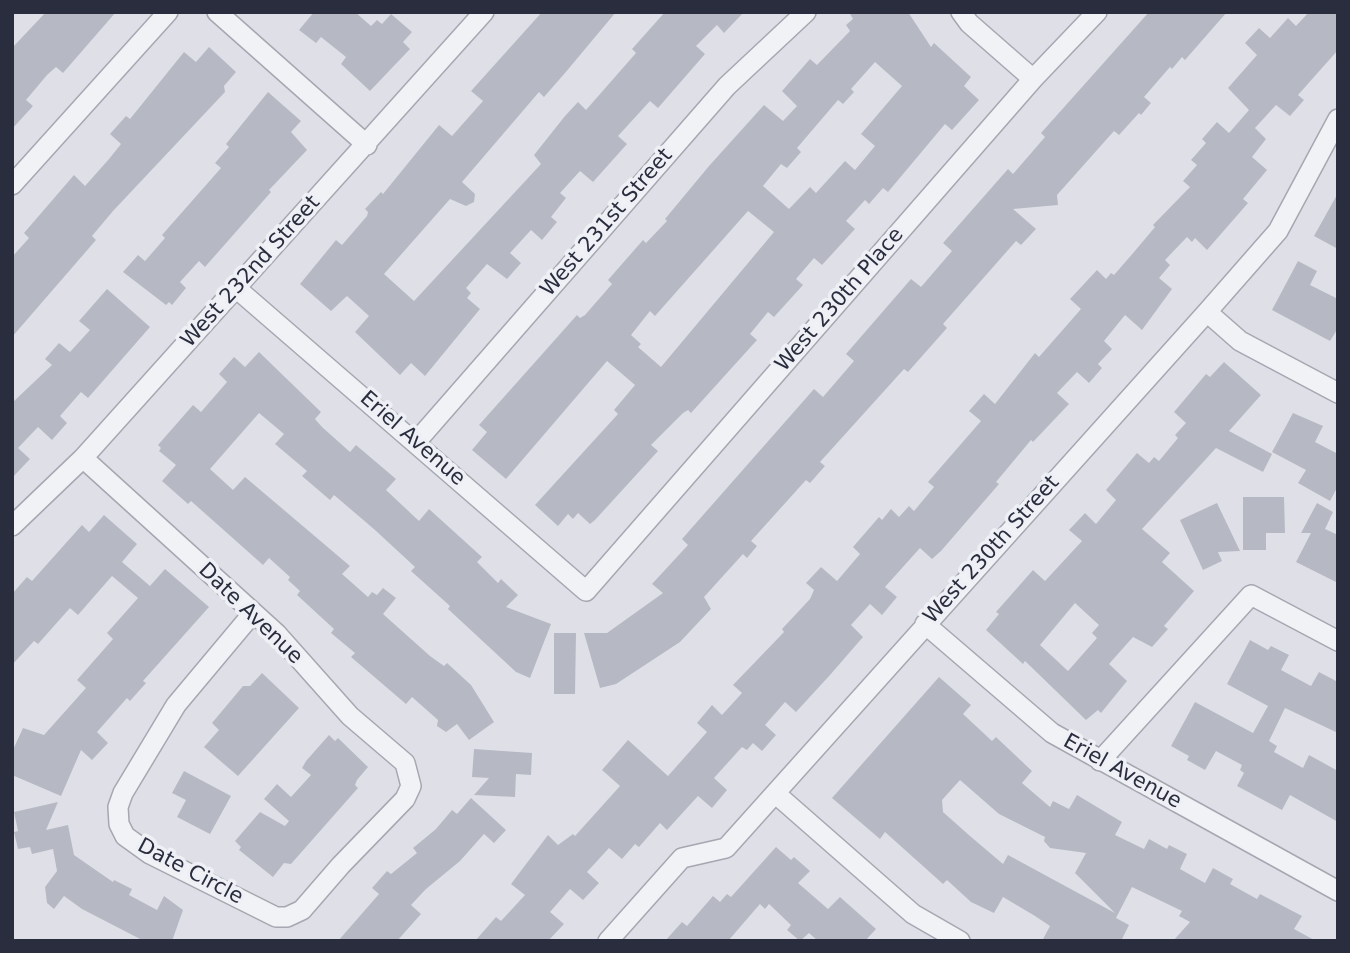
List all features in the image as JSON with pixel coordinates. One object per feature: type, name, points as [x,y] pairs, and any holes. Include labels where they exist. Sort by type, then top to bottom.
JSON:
[{"type":"street","points":[[12,185],[168,12]]},
{"type":"street","points":[[217,12],[368,145]]},
{"type":"street","name":"West 232nd Street","points":[[12,526],[83,458],[368,145],[484,12]]},
{"type":"street","name":"West 231st Street","points":[[416,442],[727,86],[806,12]]},
{"type":"street","points":[[961,12],[1032,79]]},
{"type":"street","name":"West 230th Place","points":[[586,591],[1032,79],[1097,12]]},
{"type":"street","name":"West 230th Street","points":[[608,941],[682,858],[726,848],[1207,312],[1278,231],[1332,144],[1338,119]]},
{"type":"street","name":"Eriel Avenue","points":[[236,288],[586,591]]},
{"type":"street","points":[[1207,312],[1240,341],[1338,393]]},
{"type":"street","name":"Date Avenue","points":[[83,458],[253,613],[350,716],[405,763],[410,776]]},
{"type":"street","points":[[1100,761],[1251,595],[1338,641]]},
{"type":"street","name":"Date Circle","points":[[253,613],[176,705],[123,793],[118,815],[125,836],[150,854],[205,879],[260,910],[276,917],[287,917],[302,910],[405,799],[411,786],[410,776]]},
{"type":"street","name":"Eriel Avenue","points":[[925,624],[1052,733],[1338,891]]},
{"type":"street","points":[[776,794],[913,914],[960,941]]},
{"type":"building","points":[[46,12],[116,12],[63,73],[56,67],[47,75],[26,100],[33,106],[12,129],[12,48]]},
{"type":"building","points":[[314,12],[355,12],[371,26],[377,20],[382,24],[391,14],[412,32],[403,42],[410,49],[370,91],[341,64],[346,57],[321,37],[316,43],[299,30]]},
{"type":"building","points":[[542,12],[616,12],[544,97],[539,92],[462,182],[475,194],[474,202],[466,206],[450,199],[384,274],[414,301],[541,164],[534,155],[565,116],[578,102],[586,110],[636,53],[632,49],[665,12],[744,12],[724,33],[717,25],[696,46],[705,54],[658,108],[650,101],[618,136],[627,144],[593,182],[580,171],[560,193],[566,198],[551,217],[557,222],[542,240],[531,230],[510,253],[521,263],[507,279],[487,264],[466,288],[471,293],[467,298],[480,309],[425,376],[411,363],[400,375],[355,332],[369,316],[347,296],[331,311],[300,284],[336,240],[342,245],[367,216],[365,209],[381,192],[383,194],[439,125],[452,136],[483,101],[471,91]]},
{"type":"building","points":[[849,12],[908,12],[931,47],[934,43],[971,77],[964,86],[979,100],[952,130],[945,124],[888,192],[883,188],[869,204],[865,200],[846,221],[855,229],[822,265],[814,258],[796,279],[803,285],[774,317],[768,312],[750,334],[757,340],[691,413],[688,410],[683,413],[651,445],[658,451],[595,520],[590,524],[578,513],[573,519],[568,514],[558,526],[535,505],[618,414],[614,410],[635,385],[607,361],[506,479],[472,450],[487,432],[479,425],[577,315],[580,318],[585,315],[612,284],[608,280],[643,240],[646,243],[667,221],[665,219],[709,166],[764,105],[783,121],[797,106],[782,91],[810,59],[817,65],[850,31],[846,25],[853,19]],"holes":[[[875,62],[902,86],[861,134],[875,146],[855,170],[845,161],[816,193],[810,187],[789,209],[763,186],[781,164],[787,168],[801,152],[797,148],[838,100],[843,104],[854,92],[851,89]],[[748,211],[774,232],[661,367],[638,347],[641,344],[631,335],[650,311],[655,316]]]},
{"type":"building","points":[[1149,12],[1227,12],[1185,60],[1182,57],[1172,69],[1170,67],[1144,97],[1151,103],[1141,115],[1139,113],[1119,135],[1114,131],[1057,195],[1058,205],[1013,209],[1036,229],[1021,245],[1016,241],[943,324],[947,328],[908,372],[904,369],[820,462],[825,466],[810,483],[806,480],[751,541],[757,546],[747,558],[743,554],[704,597],[711,609],[680,642],[616,684],[600,688],[584,633],[607,633],[663,593],[652,584],[688,545],[682,539],[814,389],[823,397],[854,361],[846,354],[911,279],[921,287],[952,251],[943,243],[1008,169],[1013,174],[1045,137],[1041,133]]},
{"type":"building","points":[[1309,12],[1338,12],[1338,50],[1298,95],[1304,100],[1290,116],[1276,105],[1255,128],[1266,139],[1252,157],[1267,170],[1243,199],[1248,203],[1207,250],[1195,238],[1192,242],[1187,237],[1165,260],[1170,265],[1159,278],[1172,289],[1142,330],[1125,315],[1104,341],[1112,349],[1098,364],[1102,368],[1089,383],[1077,372],[1057,393],[1069,404],[1033,442],[1031,440],[996,482],[999,484],[941,551],[932,559],[920,548],[885,587],[897,597],[882,615],[870,604],[851,625],[863,637],[830,675],[796,712],[785,702],[765,725],[776,735],[762,751],[753,743],[747,750],[742,747],[714,778],[727,790],[712,808],[698,796],[667,830],[660,823],[639,847],[635,844],[622,859],[609,848],[587,872],[599,883],[583,900],[570,889],[550,912],[564,924],[548,941],[475,941],[496,917],[501,921],[525,895],[511,884],[548,835],[558,845],[573,834],[575,836],[620,786],[602,770],[628,740],[668,776],[707,732],[697,723],[712,705],[722,715],[742,693],[733,685],[784,632],[782,629],[810,599],[814,590],[806,583],[821,567],[837,581],[860,554],[853,547],[879,517],[882,520],[891,509],[899,517],[909,506],[914,511],[934,487],[928,482],[981,421],[969,411],[984,394],[995,404],[1035,353],[1039,357],[1081,309],[1070,299],[1097,270],[1106,279],[1111,273],[1114,275],[1155,227],[1153,225],[1190,187],[1183,181],[1197,165],[1191,160],[1206,143],[1202,139],[1217,122],[1229,133],[1249,110],[1228,88],[1257,55],[1245,43],[1259,28],[1270,38],[1288,18],[1296,26]]},
{"type":"building","points":[[209,47],[236,72],[224,86],[225,92],[113,211],[92,236],[96,240],[12,337],[12,257],[29,238],[24,233],[74,175],[85,186],[109,159],[121,144],[110,134],[126,116],[130,119],[184,52],[196,62]]},
{"type":"building","points":[[268,92],[301,121],[291,132],[307,150],[269,190],[271,192],[205,267],[199,261],[180,282],[186,288],[172,305],[169,302],[166,305],[123,272],[138,255],[145,261],[165,238],[162,235],[221,168],[215,163],[229,147],[226,144]]},
{"type":"building","points":[[1338,193],[1338,249],[1314,236]]},
{"type":"building","points":[[1298,261],[1317,271],[1310,285],[1338,299],[1338,328],[1330,341],[1272,310]]},
{"type":"building","points":[[107,289],[150,327],[88,398],[81,392],[60,416],[67,423],[52,440],[38,427],[18,448],[30,459],[12,478],[12,403],[52,365],[45,359],[59,343],[70,352],[90,330],[79,321]]},
{"type":"building","points":[[259,352],[321,412],[315,419],[322,427],[350,452],[356,445],[396,479],[386,490],[419,521],[429,509],[482,557],[477,562],[498,583],[501,579],[518,595],[506,607],[551,624],[530,678],[516,672],[448,609],[450,606],[411,571],[415,567],[375,530],[334,495],[330,500],[302,476],[307,471],[275,444],[284,434],[259,413],[210,469],[233,490],[245,477],[350,566],[342,574],[368,597],[372,592],[377,595],[383,588],[396,598],[383,614],[430,656],[444,666],[447,663],[471,685],[494,722],[469,740],[457,724],[446,732],[437,726],[438,720],[412,697],[406,704],[351,657],[355,653],[331,633],[334,629],[297,595],[300,591],[288,580],[290,577],[269,558],[263,565],[191,501],[188,504],[162,481],[176,465],[159,451],[161,448],[158,445],[193,405],[201,412],[227,382],[219,374],[234,357],[245,367]]},
{"type":"building","points":[[1224,362],[1261,395],[1229,431],[1272,454],[1263,472],[1216,448],[1142,529],[1170,553],[1162,562],[1194,591],[1164,626],[1168,629],[1152,647],[1133,637],[1109,664],[1127,681],[1101,713],[1098,710],[1086,720],[1025,661],[1023,664],[986,630],[999,614],[996,612],[1033,570],[1045,581],[1082,541],[1069,530],[1085,513],[1096,524],[1116,500],[1106,490],[1137,453],[1149,463],[1154,457],[1159,461],[1178,438],[1175,435],[1186,423],[1174,412],[1206,374],[1210,377]],"holes":[[[1075,603],[1099,625],[1092,633],[1097,638],[1068,671],[1040,645]]]},
{"type":"building","points":[[1293,413],[1323,426],[1315,442],[1338,454],[1338,486],[1330,501],[1298,483],[1306,470],[1272,452]]},
{"type":"building","points":[[1243,497],[1284,497],[1285,533],[1266,533],[1266,550],[1243,550]]},
{"type":"building","points":[[1217,503],[1240,551],[1218,552],[1222,561],[1203,570],[1180,520]]},
{"type":"building","points":[[1317,503],[1333,512],[1325,529],[1338,535],[1338,583],[1296,562],[1311,533],[1301,533]]},
{"type":"building","points":[[104,515],[137,544],[122,562],[150,586],[165,569],[209,607],[143,681],[146,683],[130,701],[127,698],[97,732],[108,743],[92,760],[81,750],[61,796],[12,775],[12,752],[23,728],[44,735],[86,688],[77,680],[113,639],[107,633],[138,598],[112,576],[78,615],[70,608],[38,644],[34,641],[12,665],[12,594],[27,577],[32,581],[82,525],[89,532]]},
{"type":"building","points":[[554,633],[576,633],[575,694],[554,694]]},
{"type":"building","points":[[1250,640],[1268,650],[1271,646],[1289,655],[1281,670],[1311,686],[1319,672],[1338,682],[1338,733],[1285,708],[1269,741],[1277,746],[1274,752],[1303,768],[1309,755],[1338,771],[1338,822],[1290,795],[1282,810],[1237,786],[1244,773],[1240,770],[1242,765],[1216,751],[1205,770],[1187,760],[1189,756],[1171,746],[1195,702],[1253,733],[1268,706],[1227,684]]},
{"type":"building","points":[[262,673],[299,708],[238,776],[204,747],[219,730],[212,723],[243,686],[250,686]]},
{"type":"building","points":[[939,677],[971,705],[963,714],[992,741],[996,737],[1032,771],[1022,783],[1050,807],[1053,801],[1069,809],[1077,795],[1122,822],[1115,835],[1144,849],[1149,839],[1167,849],[1169,845],[1187,854],[1180,869],[1205,883],[1213,868],[1233,879],[1230,884],[1257,899],[1260,894],[1302,916],[1294,929],[1316,941],[1173,941],[1190,922],[1179,916],[1182,911],[1132,887],[1116,918],[1129,925],[1121,941],[1042,941],[1050,926],[1003,897],[994,913],[971,902],[947,880],[943,884],[885,832],[880,839],[832,798]],"holes":[[[960,780],[999,814],[1045,837],[1044,841],[1050,848],[1086,853],[1075,873],[1115,913],[1008,855],[1003,864],[943,812],[942,800]]]},
{"type":"building","points":[[329,735],[335,741],[338,738],[368,767],[357,780],[355,785],[358,788],[291,864],[284,863],[273,877],[239,850],[241,847],[235,841],[260,812],[285,826],[289,821],[264,799],[277,784],[291,797],[311,775],[302,768],[306,761]]},
{"type":"building","points":[[474,749],[532,753],[531,775],[516,774],[515,797],[474,795],[489,778],[472,777]]},
{"type":"building","points":[[184,771],[231,796],[210,834],[177,817],[186,800],[172,793]]},
{"type":"building","points":[[471,798],[506,830],[494,843],[484,834],[460,861],[426,889],[411,905],[421,914],[397,941],[338,941],[379,894],[372,888],[387,871],[391,874],[417,853],[413,848],[436,829],[452,810],[457,814]]},
{"type":"building","points":[[58,802],[46,830],[68,825],[74,855],[113,882],[114,880],[132,889],[129,895],[157,910],[164,896],[183,910],[172,941],[144,941],[82,909],[64,896],[54,909],[47,903],[45,887],[57,871],[53,849],[32,854],[30,847],[18,849],[14,832],[18,831],[14,812]]},
{"type":"building","points":[[776,847],[791,860],[794,857],[810,871],[798,883],[828,909],[840,897],[876,929],[865,941],[818,941],[809,933],[800,941],[787,930],[791,925],[769,904],[765,909],[760,904],[728,941],[665,941],[682,922],[687,926],[713,896],[720,902],[727,894],[731,897]]}]
